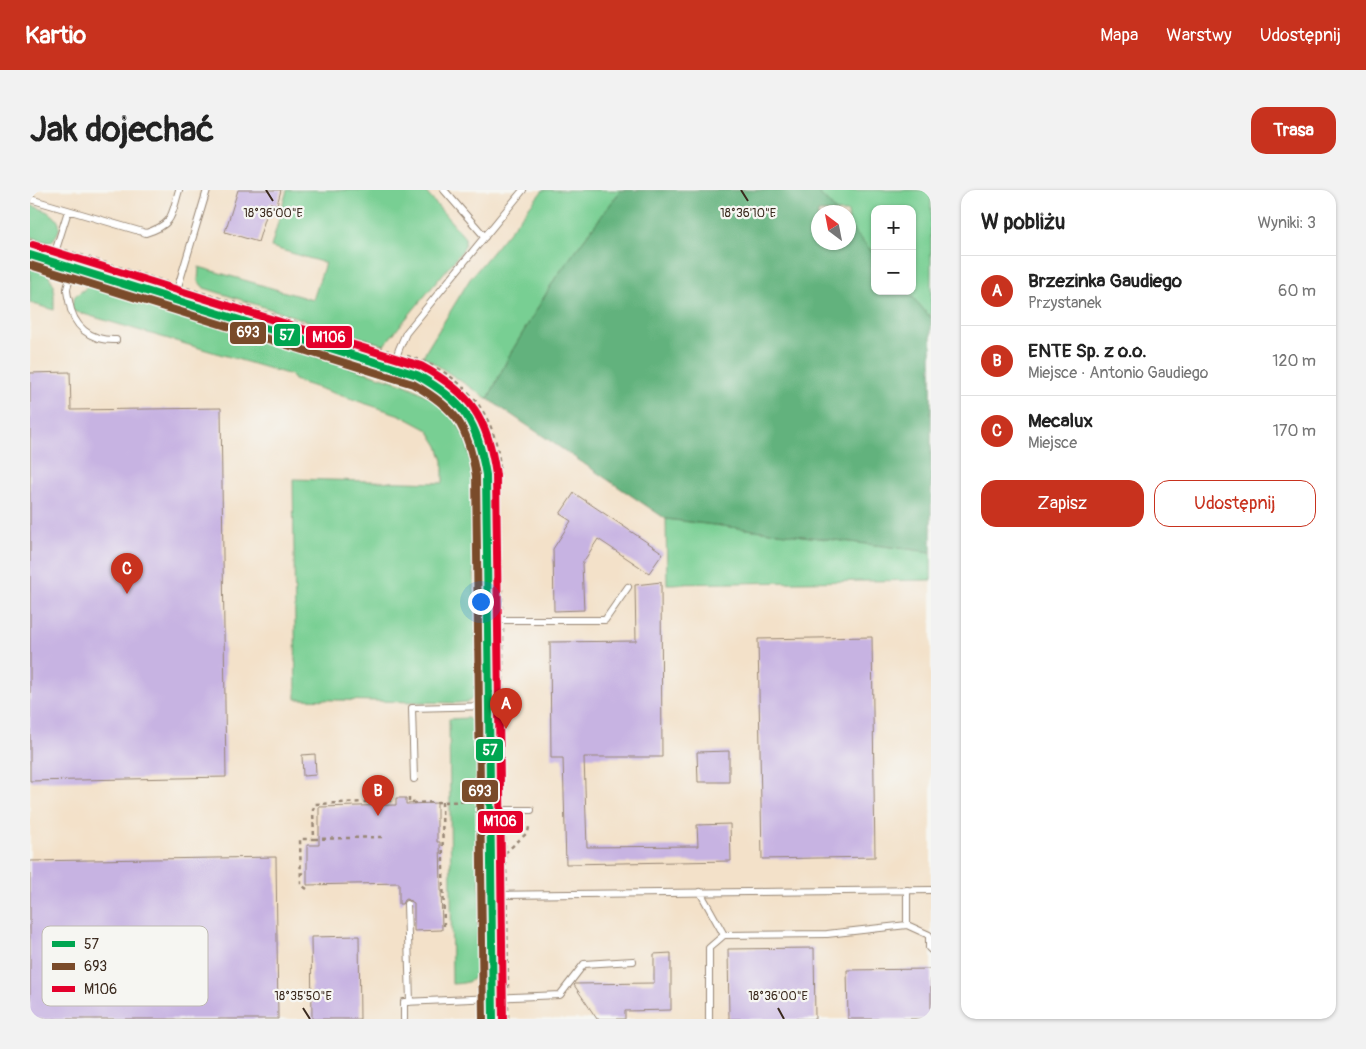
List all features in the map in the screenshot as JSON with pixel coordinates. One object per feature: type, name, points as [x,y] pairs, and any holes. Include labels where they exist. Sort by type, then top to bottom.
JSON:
[{"type":"street","points":[[30,256],[393,367],[416,376],[450,395],[462,408],[477,434],[486,475],[493,1019]]},
{"type":"lane","points":[[30,199],[146,233],[161,228],[170,221],[179,190]]},
{"type":"lane","points":[[174,300],[207,190]]},
{"type":"lane","points":[[444,190],[485,237]]},
{"type":"lane","points":[[393,367],[406,333],[523,190]]},
{"type":"lane","points":[[52,262],[68,211]]},
{"type":"lane","points":[[74,270],[67,288],[70,310],[80,327],[91,336],[103,340],[116,340]]},
{"type":"lane","points":[[488,620],[605,620],[628,587]]},
{"type":"lane","points":[[414,779],[412,708],[488,706]]},
{"type":"lane","points":[[490,810],[531,810]]},
{"type":"lane","points":[[907,890],[907,925]]},
{"type":"lane","points":[[491,895],[931,890]]},
{"type":"lane","points":[[700,892],[724,935]]},
{"type":"lane","points":[[407,904],[410,1002]]},
{"type":"lane","points":[[710,1019],[709,948],[724,935],[827,934],[907,925],[929,935],[929,948],[931,950]]},
{"type":"lane","points":[[404,1019],[404,1002],[560,995],[584,964],[633,961]]},
{"type":"path","points":[[73,253],[164,281]]},
{"type":"path","points":[[199,292],[380,348]]},
{"type":"path","points":[[503,627],[503,712]]},
{"type":"path","points":[[314,838],[313,810],[315,804],[390,801],[392,798]]},
{"type":"path","points":[[409,798],[410,802],[480,801]]},
{"type":"path","points":[[442,802],[444,930]]},
{"type":"path","points":[[505,853],[528,832],[529,827],[522,820],[514,818],[505,822],[505,853],[506,878]]},
{"type":"path","points":[[308,889],[301,885],[300,839],[382,837]]},
{"type":"path","points":[[300,874],[303,870]]},
{"type":"path","points":[[507,910],[508,985]]},
{"type":"green space","points":[[287,190],[424,190],[465,238],[465,245],[384,345],[204,288],[198,281],[199,267],[313,300],[325,263],[271,247]]},
{"type":"green space","points":[[543,190],[621,190],[556,277],[509,356],[488,399],[423,356],[470,279]]},
{"type":"green space","points":[[621,190],[816,190],[830,205],[811,205],[811,250],[856,250],[856,234],[871,251],[871,295],[911,295],[931,318],[931,552],[666,519],[488,399],[509,356],[556,277]]},
{"type":"green space","points":[[816,190],[931,190],[931,318],[911,295],[916,295],[916,205],[871,205],[871,251],[856,234],[856,205],[830,205]]},
{"type":"green space","points":[[30,205],[51,214],[59,223],[57,235],[50,243],[30,237]]},
{"type":"green space","points":[[30,268],[47,273],[54,285],[54,310],[30,303]]},
{"type":"green space","points":[[89,286],[403,384],[424,394],[452,416],[464,436],[471,466],[477,695],[468,702],[457,703],[296,699],[293,479],[443,483],[443,461],[438,446],[428,430],[400,415],[294,380],[291,375],[70,310],[75,296]]},
{"type":"green space","points":[[666,519],[931,552],[931,580],[667,584]]},
{"type":"green space","points":[[467,718],[477,725],[481,966],[470,981],[452,984],[449,719]]},
{"type":"building","points":[[238,190],[281,190],[277,205],[270,203],[258,242],[225,232]]},
{"type":"building","points":[[70,372],[71,410],[221,408],[226,777],[30,781],[30,373]]},
{"type":"building","points":[[574,493],[663,553],[649,573],[598,539],[582,564],[584,610],[554,611],[553,549],[571,521],[560,514]]},
{"type":"building","points":[[661,582],[662,757],[584,757],[587,847],[698,846],[697,825],[730,824],[731,861],[566,864],[563,758],[551,758],[550,642],[636,641],[635,585]]},
{"type":"building","points":[[872,637],[875,857],[762,859],[758,639]]},
{"type":"building","points":[[729,751],[729,782],[698,782],[697,752]]},
{"type":"building","points":[[315,754],[316,775],[303,776],[302,755]]},
{"type":"building","points":[[396,798],[406,798],[406,804],[437,803],[437,842],[440,842],[442,930],[414,931],[414,903],[407,899],[402,904],[399,904],[399,883],[307,885],[307,845],[319,845],[319,807],[396,805]]},
{"type":"building","points":[[276,857],[278,1019],[30,1019],[30,861]]},
{"type":"building","points":[[359,936],[360,1019],[312,1019],[311,937]]},
{"type":"building","points":[[814,948],[815,1019],[729,1019],[728,949]]},
{"type":"building","points":[[671,953],[671,1010],[625,1011],[625,1019],[597,1019],[574,985],[654,983],[654,954]]},
{"type":"building","points":[[931,969],[931,1019],[848,1019],[847,970]]},
{"type":"transit line","name":"M106","points":[[33,245],[421,366],[453,386],[474,409],[488,438],[496,475],[503,1019]]},
{"type":"transit line","name":"57","points":[[30,255],[417,375],[447,394],[466,415],[478,440],[486,475],[493,1019]]},
{"type":"transit line","name":"693","points":[[30,265],[413,384],[440,402],[458,421],[469,444],[476,476],[483,1019]]},
{"type":"place","name":"Mecalux","points":[[127,594]]},
{"type":"place","name":"Brzezinka Gaudiego","points":[[506,729]]},
{"type":"place","name":"ENTE Sp. z o.o.","points":[[378,816]]}]
